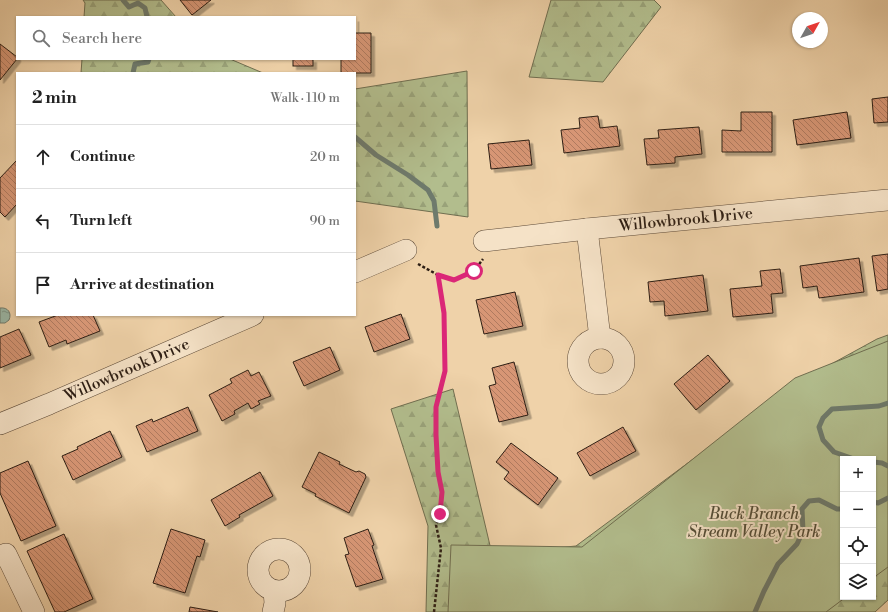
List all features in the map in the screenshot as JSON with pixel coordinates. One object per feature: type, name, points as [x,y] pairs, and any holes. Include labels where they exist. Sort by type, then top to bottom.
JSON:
[{"type":"street","name":"Willowbrook Drive","points":[[484,241],[587,229],[888,200]]},
{"type":"street","points":[[587,229],[600,338]]},
{"type":"street","points":[[356,272],[406,250]]},
{"type":"street","name":"Willowbrook Drive","points":[[0,424],[251,316]]},
{"type":"street","points":[[2,550],[34,612]]},
{"type":"street","points":[[273,612],[275,603],[274,591]]},
{"type":"path","points":[[434,612],[440,548],[436,525],[440,514],[442,492],[438,472],[436,407],[445,371],[444,313],[438,275],[454,280],[474,271],[484,257],[484,241]]},
{"type":"green space","points":[[83,0],[161,0],[175,16],[84,16],[85,3]]},
{"type":"green space","points":[[551,0],[654,0],[661,7],[603,82],[529,77]]},
{"type":"green space","points":[[82,60],[232,60],[261,72],[81,72]]},
{"type":"green space","points":[[467,71],[468,217],[356,201],[356,89]]},
{"type":"green space","name":"Buck Branch Stream Valley Park","points":[[888,335],[888,600],[875,612],[426,612],[428,526],[391,409],[453,389],[492,554],[576,546],[793,385],[877,339]]},
{"type":"green space","name":"Buck Branch Stream Valley Park","points":[[888,341],[888,567],[876,576],[876,456],[840,456],[840,600],[842,600],[826,612],[448,612],[451,545],[582,547],[795,378]]},
{"type":"water","points":[[0,308],[5,308],[10,313],[9,320],[5,323],[0,323]]},
{"type":"building","points":[[180,0],[211,0],[192,15]]},
{"type":"building","points":[[356,33],[371,33],[371,73],[341,72],[341,60],[356,60]]},
{"type":"building","points":[[0,44],[16,56],[16,60],[0,80]]},
{"type":"building","points":[[293,60],[313,60],[313,66],[293,66]]},
{"type":"building","points":[[888,97],[888,122],[874,123],[872,99]]},
{"type":"building","points":[[741,112],[772,112],[772,152],[722,152],[722,130],[741,131]]},
{"type":"building","points":[[847,112],[851,138],[797,145],[793,120]]},
{"type":"building","points":[[598,116],[600,128],[617,126],[620,146],[564,153],[561,130],[580,128],[579,118]]},
{"type":"building","points":[[699,127],[702,154],[675,157],[675,163],[647,165],[644,139],[659,138],[658,130]]},
{"type":"building","points":[[529,140],[532,165],[491,169],[488,144]]},
{"type":"building","points":[[16,161],[16,205],[5,217],[0,212],[0,178]]},
{"type":"building","points":[[888,254],[888,289],[877,291],[872,256]]},
{"type":"building","points":[[859,258],[864,292],[819,298],[817,286],[803,288],[800,266]]},
{"type":"building","points":[[780,269],[783,293],[771,294],[773,313],[733,317],[730,289],[762,286],[760,271]]},
{"type":"building","points":[[703,275],[708,311],[665,316],[664,301],[650,302],[648,282]]},
{"type":"building","points":[[515,292],[523,326],[484,334],[476,300]]},
{"type":"building","points":[[401,314],[410,339],[374,352],[365,327]]},
{"type":"building","points":[[55,316],[93,316],[100,331],[67,344],[66,340],[49,347],[39,322]]},
{"type":"building","points":[[19,329],[31,355],[0,368],[0,337]]},
{"type":"building","points":[[330,347],[340,370],[304,386],[293,362]]},
{"type":"building","points":[[708,355],[730,381],[696,410],[674,384]]},
{"type":"building","points":[[514,362],[528,415],[499,422],[489,386],[496,384],[492,368]]},
{"type":"building","points":[[248,370],[251,376],[259,372],[271,396],[258,401],[260,404],[251,409],[248,403],[234,411],[235,414],[222,421],[209,395],[232,383],[230,379]]},
{"type":"building","points":[[188,407],[198,431],[147,452],[136,426],[152,419],[153,422]]},
{"type":"building","points":[[623,427],[636,451],[590,476],[577,453]]},
{"type":"building","points":[[110,431],[122,457],[73,480],[62,456]]},
{"type":"building","points":[[511,443],[558,478],[538,505],[504,479],[509,472],[496,462]]},
{"type":"building","points":[[319,452],[340,462],[339,464],[356,472],[359,471],[365,474],[366,477],[349,513],[315,496],[316,494],[302,487]]},
{"type":"building","points":[[28,461],[56,526],[21,541],[0,493],[0,473]]},
{"type":"building","points":[[260,472],[273,496],[239,515],[240,517],[225,526],[211,500]]},
{"type":"building","points":[[171,529],[205,540],[200,557],[197,556],[185,593],[153,583]]},
{"type":"building","points":[[368,529],[383,579],[356,587],[345,555],[349,554],[344,538]]},
{"type":"building","points":[[64,534],[93,599],[64,612],[55,612],[27,551]]},
{"type":"building","points":[[190,607],[218,612],[189,612]]},
{"type":"waterway","points":[[123,0],[129,7],[138,3],[145,8],[147,16]]},
{"type":"waterway","points":[[133,72],[135,64],[148,62],[149,60]]},
{"type":"waterway","points":[[356,138],[376,155],[408,175],[428,190],[434,201],[437,226]]},
{"type":"waterway","points":[[845,456],[834,452],[823,440],[819,427],[823,418],[832,409],[879,406],[888,403]]},
{"type":"waterway","points":[[876,462],[888,466]]},
{"type":"waterway","points":[[876,503],[888,498]]},
{"type":"waterway","points":[[755,612],[778,564],[797,544],[803,531],[802,509],[809,501],[819,500],[840,509]]},
{"type":"route","points":[[440,514],[442,492],[438,472],[436,407],[445,371],[444,313],[438,275],[454,280],[474,271]]}]
